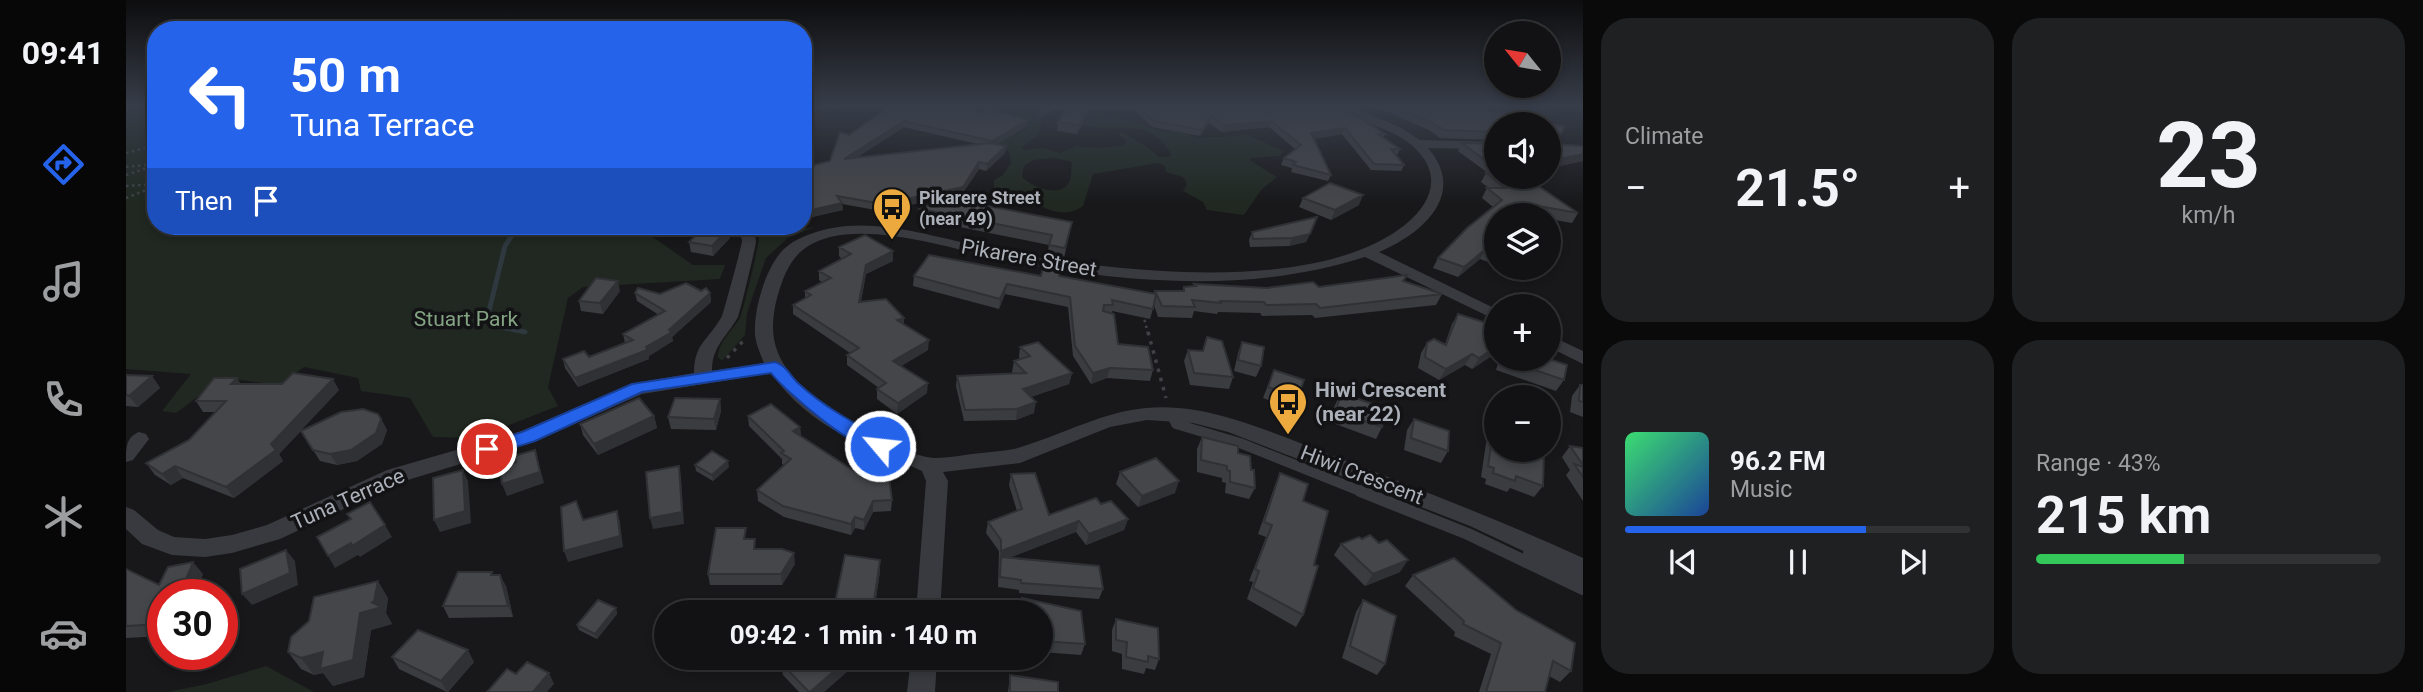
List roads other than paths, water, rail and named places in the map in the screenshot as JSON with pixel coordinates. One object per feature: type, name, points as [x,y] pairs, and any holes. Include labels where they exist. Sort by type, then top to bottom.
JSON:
[{"type":"street","name":"Pikarere Street","points":[[930,466],[871,442],[828,416],[791,386],[775,367],[765,344],[763,329],[781,265],[795,248],[815,237],[835,232],[874,231],[1066,267],[1182,276],[1273,272],[1366,252],[1395,238],[1421,220],[1434,203],[1439,175],[1436,165],[1408,139]]},
{"type":"street","points":[[1417,145],[1484,145]]},
{"type":"street","points":[[703,377],[703,355],[730,316],[736,300],[739,276],[749,241],[747,235]]},
{"type":"street","points":[[1366,252],[1484,309]]},
{"type":"street","points":[[1561,346],[1583,358]]},
{"type":"street","name":"Tuna Terrace","points":[[126,516],[150,537],[172,546],[205,548],[260,537],[394,476],[529,436],[638,387],[775,367]]},
{"type":"street","name":"Hiwi Crescent","points":[[930,466],[1020,456],[1120,416],[1169,407],[1233,426],[1478,520],[1583,569]]},
{"type":"street","points":[[929,600],[937,493],[937,481],[930,466]]},
{"type":"street","points":[[921,692],[923,670]]},
{"type":"lane","points":[[1169,407],[1176,424],[1240,443],[1457,530],[1583,589]]},
{"type":"lane","points":[[1532,544],[1528,553],[1583,583]]},
{"type":"waterway","points":[[512,235],[505,246],[487,319],[496,326],[525,332]]},
{"type":"place","name":"Pikarere Street (near 49)","points":[[892,241]]},
{"type":"place","name":"Hiwi Crescent (near 22)","points":[[1288,436]]},
{"type":"park label","name":"Stuart Park","points":[[466,319]]}]
